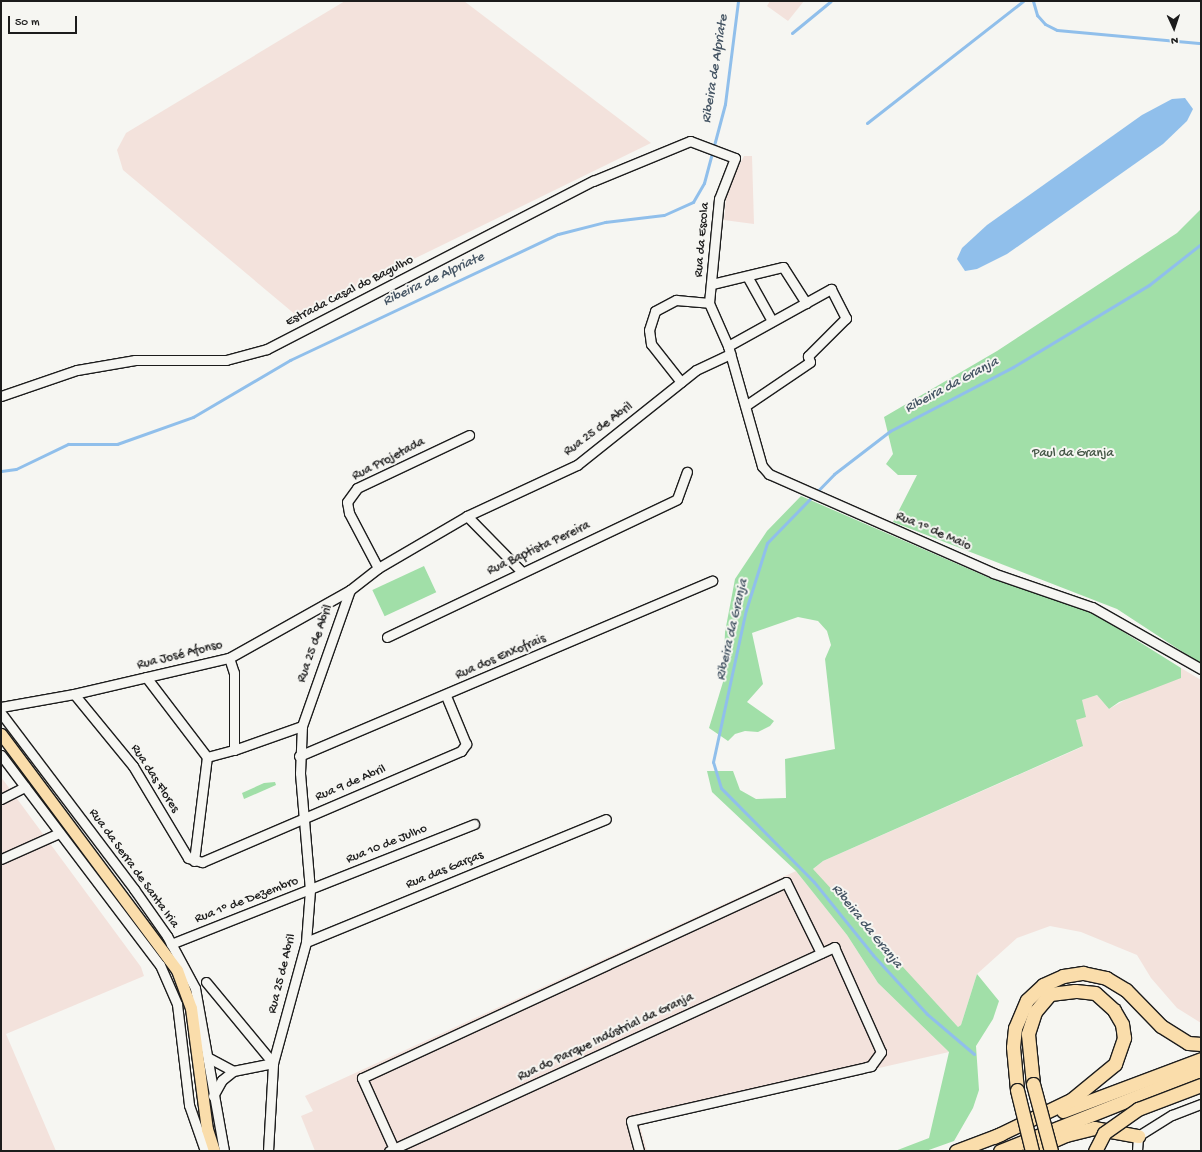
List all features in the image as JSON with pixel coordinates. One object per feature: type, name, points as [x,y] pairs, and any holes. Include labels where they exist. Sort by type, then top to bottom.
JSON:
[{"type":"highway","points":[[1032,1151],[1017,1090],[1015,1028],[1027,1000],[1043,985],[1063,976],[1083,973],[1106,978],[1126,990],[1160,1026],[1188,1043],[1201,1044]]},
{"type":"highway","points":[[994,1137],[1071,1100],[1115,1064],[1124,1038],[1122,1024],[1114,1010],[1095,993],[1075,990],[1050,994],[1035,1012],[1028,1034],[1033,1084],[1051,1151]]},
{"type":"highway","points":[[956,1151],[1201,1059]]},
{"type":"highway","points":[[1000,1151],[1201,1071]]},
{"type":"highway","points":[[1095,1151],[1104,1133],[1138,1109],[1201,1085]]},
{"type":"highway","points":[[1029,1151],[1066,1135],[1094,1128],[1138,1136]]},
{"type":"main road","points":[[1,734],[177,970],[191,1008],[207,1129],[214,1151]]},
{"type":"street","name":"Estrada Casal do Bagulho","points":[[1,396],[77,370],[135,360],[226,360],[267,349],[593,181],[690,141],[735,158]]},
{"type":"street","name":"Rua da Escola","points":[[709,304],[719,200],[735,158]]},
{"type":"street","points":[[712,284],[783,267],[806,303]]},
{"type":"street","points":[[747,276],[772,321]]},
{"type":"street","name":"Rua 25 de Abril","points":[[268,1151],[273,1063],[306,942],[310,890],[299,756],[302,726],[350,590],[378,568],[467,516],[577,465],[696,370],[772,321],[831,289],[846,318],[808,356],[810,362],[745,406]]},
{"type":"street","points":[[681,382],[651,344],[649,330],[655,311],[676,300],[709,304],[729,350]]},
{"type":"street","name":"Rua 1º de Maio","points":[[729,350],[762,466],[769,474],[812,495],[993,573],[1092,607],[1201,669]]},
{"type":"street","name":"Rua Projetada","points":[[378,568],[349,513],[347,502],[357,488],[469,435]]},
{"type":"street","name":"Rua Baptista Pereira","points":[[387,637],[677,499],[687,472]]},
{"type":"street","points":[[467,516],[522,572]]},
{"type":"street","name":"Rua dos Enxofrais","points":[[299,756],[446,696],[712,581]]},
{"type":"street","name":"Rua José Afonso","points":[[1,707],[74,694],[229,658],[350,590]]},
{"type":"street","points":[[229,658],[234,673],[234,750]]},
{"type":"street","points":[[146,677],[207,757],[194,861]]},
{"type":"street","name":"Rua das Flores","points":[[74,694],[133,766],[188,858],[194,861]]},
{"type":"street","name":"Rua 9 de Abril","points":[[194,861],[202,862],[461,751],[466,744],[446,696]]},
{"type":"street","name":"Rua da Serra de Santa Iria","points":[[1,713],[134,889],[171,944],[195,988],[209,1058],[213,1096],[224,1151]]},
{"type":"street","points":[[207,757],[234,750],[302,726]]},
{"type":"street","points":[[1,755],[160,965],[177,1004],[189,1105],[205,1151]]},
{"type":"street","points":[[1,799],[25,787]]},
{"type":"street","name":"Rua das Garças","points":[[306,942],[606,819]]},
{"type":"street","name":"Rua 10 de Julho","points":[[310,890],[474,824]]},
{"type":"street","points":[[1,859],[59,833]]},
{"type":"street","points":[[391,1150],[362,1078],[786,882],[821,953]]},
{"type":"street","name":"Rua 1º de Dezembro","points":[[171,944],[310,890]]},
{"type":"street","name":"Rua do Parque Indústrial da Granja","points":[[391,1150],[834,947],[881,1052],[871,1066],[631,1121],[638,1151]]},
{"type":"street","points":[[206,982],[273,1063],[233,1071],[222,1080],[213,1096]]},
{"type":"street","points":[[209,1058],[233,1071]]},
{"type":"street","points":[[1137,1151],[1138,1136],[1172,1115],[1201,1104]]},
{"type":"shaded area","points":[[345,1],[464,1],[651,143],[297,316],[123,170],[117,150],[126,133]]},
{"type":"shaded area","points":[[770,1],[804,1],[788,21],[767,6]]},
{"type":"shaded area","points":[[744,156],[752,156],[754,224],[724,220],[727,189]]},
{"type":"shaded area","points":[[1181,668],[1201,680],[1201,1023],[1177,1008],[1151,978],[1137,955],[1081,932],[1050,926],[1017,938],[977,974],[961,1025],[958,1027],[812,870],[823,861],[1082,747],[1076,720],[1082,700],[1097,695],[1109,709]]},
{"type":"shaded area","points":[[1,777],[141,967],[144,976],[6,1034],[56,1151],[1,1151]]},
{"type":"shaded area","points":[[796,871],[847,935],[878,983],[949,1052],[639,1123],[647,1151],[315,1151],[301,1116],[313,1111],[305,1096]]},
{"type":"green space","name":"Paul da Granja","points":[[1201,209],[1201,664],[1117,609],[893,522],[917,475],[898,475],[886,464],[893,454],[884,417],[997,351],[1177,233]]},
{"type":"green space","points":[[801,496],[992,579],[1090,611],[1181,668],[1181,678],[1119,702],[1109,709],[1097,695],[1082,700],[1086,717],[1076,720],[1083,746],[823,861],[813,869],[958,1027],[961,1025],[977,974],[999,1001],[993,1019],[976,1046],[979,1090],[973,1108],[954,1141],[926,1151],[895,1151],[929,1138],[949,1052],[878,983],[847,935],[796,871],[712,792],[707,771],[733,771],[740,790],[756,799],[786,798],[785,759],[835,749],[825,659],[831,645],[827,631],[818,621],[798,617],[752,633],[763,684],[747,702],[774,721],[770,726],[758,732],[745,731],[735,734],[728,741],[709,728],[723,682],[725,632],[735,579],[767,531]]},
{"type":"green space","points":[[424,566],[436,592],[385,616],[372,590]]},
{"type":"green space","points":[[275,782],[276,785],[244,799],[242,793],[264,783]]},
{"type":"water","points":[[1185,98],[1193,109],[1187,121],[1163,144],[1007,254],[977,269],[965,271],[957,259],[962,248],[987,225],[1142,115],[1172,99]]},
{"type":"waterway","name":"Ribeira de Alpriate","points":[[1,471],[16,469],[68,444],[117,444],[193,417],[290,360],[558,234],[605,222],[664,215],[693,202],[704,183],[725,104],[738,1]]},
{"type":"waterway","points":[[792,33],[831,1]]},
{"type":"waterway","points":[[867,123],[1023,1]]},
{"type":"waterway","points":[[1033,1],[1037,15],[1045,24],[1057,30],[1201,43]]},
{"type":"waterway","name":"Ribeira da Granja","points":[[974,1054],[927,1014],[873,955],[814,882],[721,788],[713,762],[746,610],[767,543],[834,474],[890,431],[1013,367],[1149,285],[1201,244]]}]
